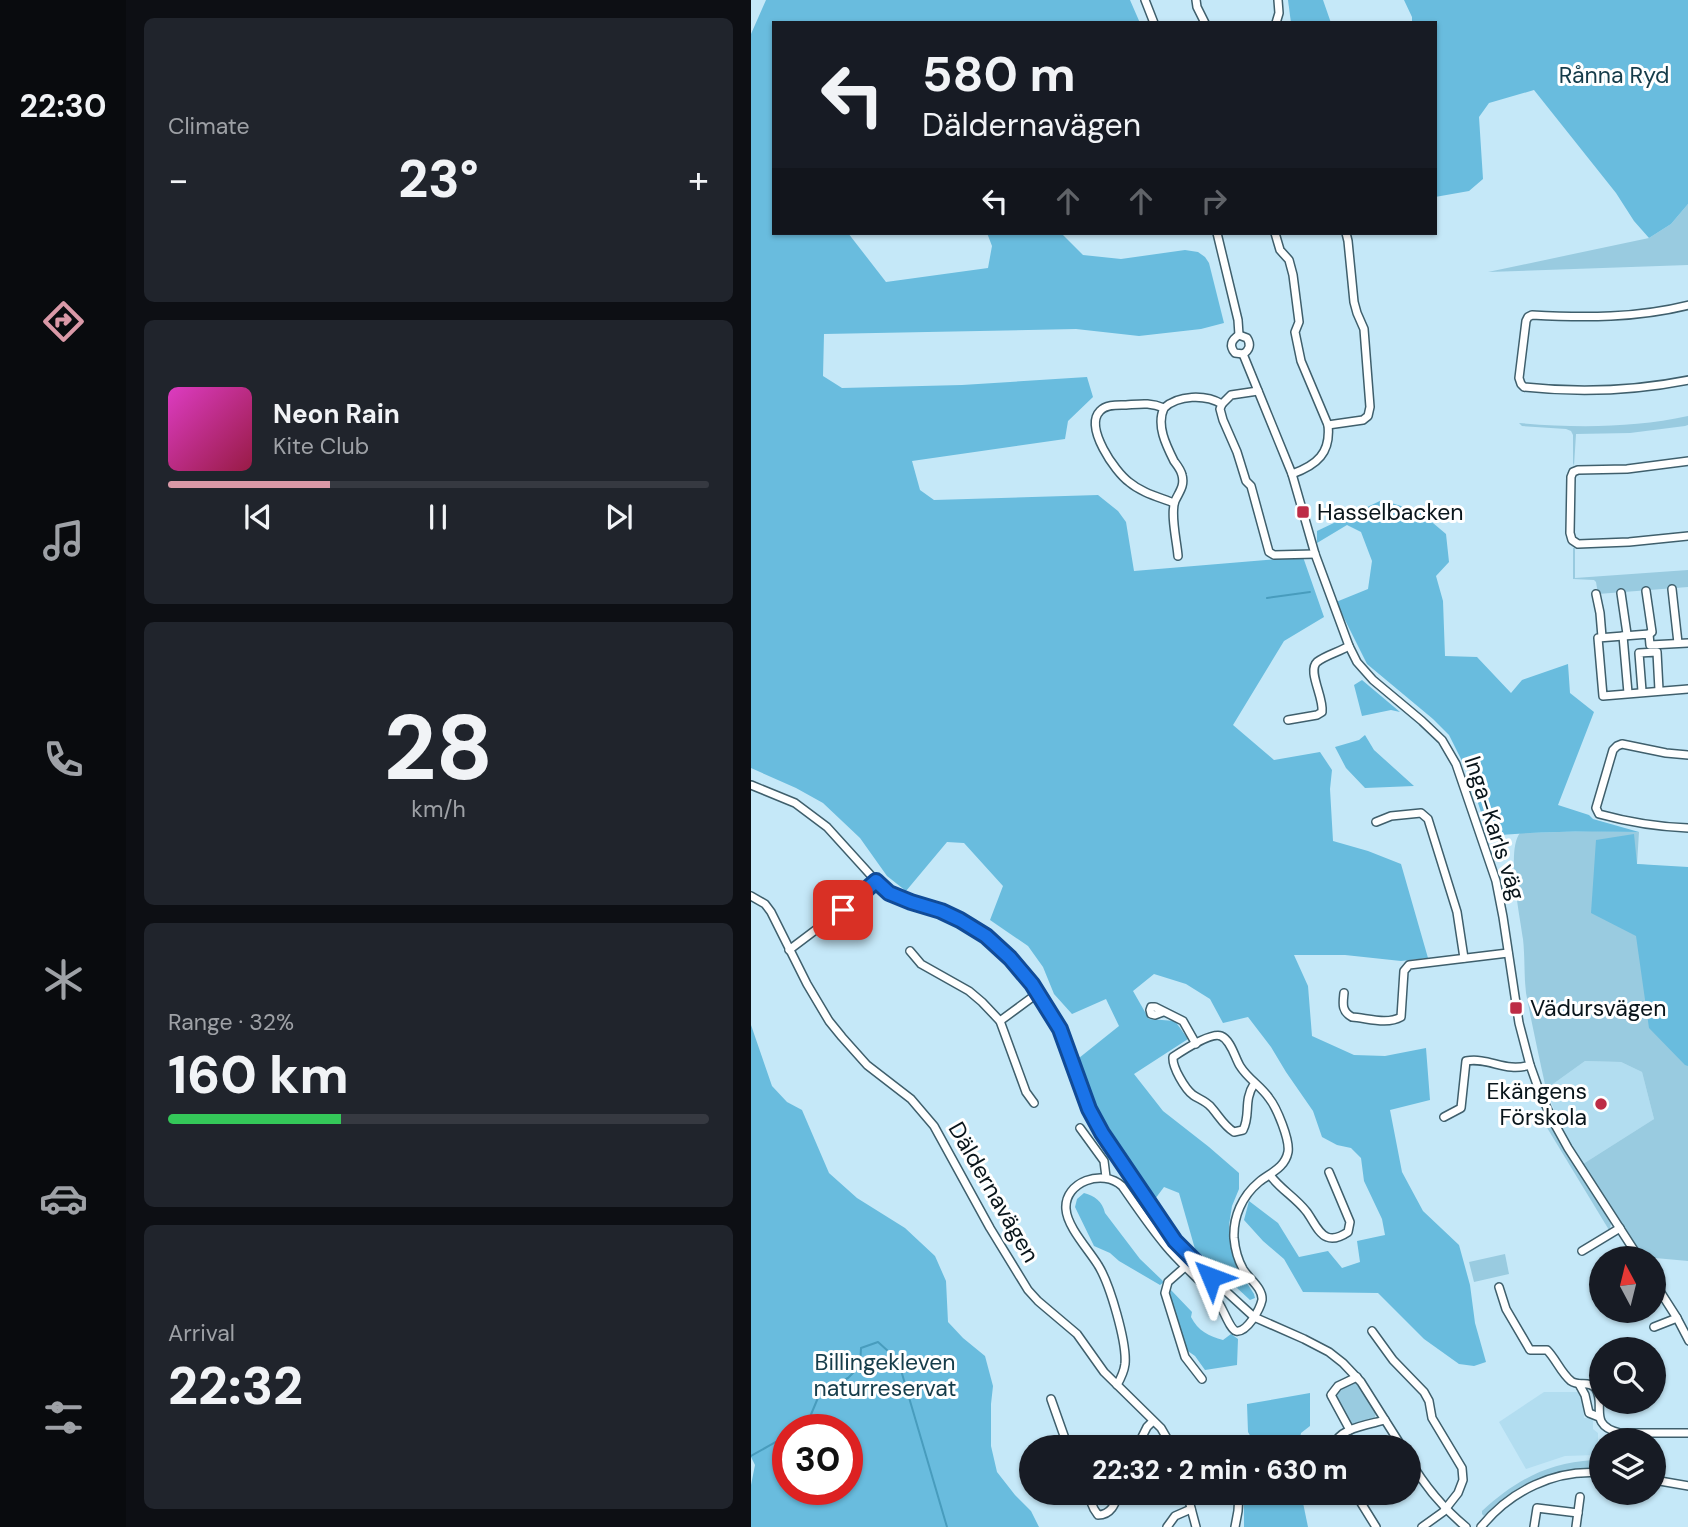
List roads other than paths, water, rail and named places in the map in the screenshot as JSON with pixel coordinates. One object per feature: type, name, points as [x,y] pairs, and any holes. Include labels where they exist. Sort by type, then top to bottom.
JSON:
[{"type":"street","points":[[1145,0],[1153,21]]},
{"type":"street","points":[[1195,0],[1204,21]]},
{"type":"street","points":[[1277,21],[1278,0]]},
{"type":"street","points":[[1217,235],[1238,320],[1239,335]]},
{"type":"street","points":[[1276,235],[1280,250],[1289,260],[1293,275],[1299,323],[1295,332],[1301,361],[1328,425],[1329,435],[1327,447],[1319,459],[1292,474]]},
{"type":"street","points":[[1328,425],[1363,420],[1368,416],[1371,407],[1364,329],[1354,302],[1346,235]]},
{"type":"street","points":[[1688,305],[1627,316],[1532,315],[1526,321],[1519,378],[1525,387],[1573,391],[1642,387],[1688,380]]},
{"type":"street","points":[[1239,335],[1247,338],[1249,342],[1250,347],[1243,354],[1235,353],[1232,349],[1233,338],[1239,335]]},
{"type":"street","name":"Inga-Karls väg","points":[[1243,354],[1292,474],[1315,554],[1357,662],[1373,680],[1432,729],[1449,750],[1496,881],[1516,1008],[1540,1093],[1553,1121],[1631,1246]]},
{"type":"street","points":[[1258,391],[1231,395],[1220,409],[1222,420],[1237,452],[1246,481],[1251,486],[1270,552],[1274,555],[1315,554]]},
{"type":"street","points":[[1178,556],[1174,503],[1183,484],[1181,472],[1161,428],[1164,408],[1175,400],[1201,398],[1210,398],[1222,404]]},
{"type":"street","points":[[1164,408],[1151,403],[1111,406],[1099,412],[1095,425],[1104,450],[1122,476],[1144,492],[1174,503]]},
{"type":"street","points":[[1688,461],[1627,469],[1573,472],[1570,533],[1572,540],[1578,544],[1688,536]]},
{"type":"street","points":[[1672,589],[1678,643]]},
{"type":"street","points":[[1646,591],[1652,632],[1649,634],[1650,649]]},
{"type":"street","points":[[1621,593],[1628,693]]},
{"type":"street","points":[[1596,594],[1602,637]]},
{"type":"street","points":[[1649,634],[1598,638],[1603,696],[1688,689]]},
{"type":"street","points":[[1642,691],[1639,653],[1688,643]]},
{"type":"street","points":[[1288,720],[1322,712],[1323,703],[1313,672],[1314,666],[1318,661],[1349,646]]},
{"type":"street","points":[[1650,649],[1657,652],[1659,690]]},
{"type":"street","points":[[1688,755],[1622,744],[1617,746],[1613,750],[1596,808],[1599,814],[1666,827],[1688,828]]},
{"type":"street","points":[[751,785],[795,803],[827,827],[889,893],[960,920],[986,936],[1010,958],[1032,984],[1060,1029],[1089,1109],[1102,1133],[1175,1241],[1254,1317],[1304,1339],[1343,1363],[1357,1377],[1394,1435]]},
{"type":"street","points":[[1376,822],[1391,816],[1421,813],[1428,819],[1457,912],[1464,958]]},
{"type":"street","points":[[789,950],[843,910],[876,881]]},
{"type":"street","name":"Däldernavägen","points":[[751,896],[765,904],[771,912],[817,1002],[841,1037],[867,1065],[911,1099],[934,1126],[990,1228],[1028,1290],[1077,1334],[1104,1372],[1166,1435]]},
{"type":"street","points":[[910,951],[921,964],[969,991],[1000,1021],[1026,1092],[1034,1103]]},
{"type":"street","points":[[1344,993],[1343,1004],[1347,1014],[1352,1017],[1395,1020],[1401,1017],[1406,968],[1413,964],[1508,953]]},
{"type":"street","points":[[1000,1021],[1038,993]]},
{"type":"street","points":[[1163,1012],[1183,1021],[1196,1044]]},
{"type":"street","points":[[1117,1385],[1124,1369],[1124,1352],[1111,1292],[1098,1264],[1072,1227],[1066,1210],[1067,1201],[1077,1186],[1095,1178],[1106,1177],[1116,1181],[1165,1245],[1217,1299],[1231,1328],[1242,1331],[1254,1317],[1262,1296],[1239,1259],[1234,1238],[1236,1217],[1244,1199],[1259,1181],[1283,1163],[1287,1157],[1288,1143],[1273,1104],[1241,1068],[1224,1037],[1211,1035],[1173,1057],[1172,1062],[1187,1089],[1210,1105],[1230,1130],[1240,1131],[1246,1125],[1248,1093],[1254,1084]]},
{"type":"street","points":[[1444,1117],[1461,1108],[1466,1061],[1469,1059],[1488,1061],[1510,1068],[1530,1065]]},
{"type":"street","points":[[1080,1128],[1104,1161],[1106,1177]]},
{"type":"street","points":[[1270,1175],[1306,1210],[1325,1237],[1335,1238],[1348,1232],[1350,1222],[1329,1172]]},
{"type":"street","points":[[1582,1251],[1620,1228]]},
{"type":"street","points":[[1184,1267],[1168,1282],[1165,1293],[1185,1357],[1202,1379]]},
{"type":"street","points":[[1499,1287],[1506,1309],[1530,1350],[1547,1350],[1571,1381],[1589,1384],[1598,1392],[1599,1417],[1606,1427],[1620,1433],[1688,1433]]},
{"type":"street","points":[[1666,1301],[1688,1341]]},
{"type":"street","points":[[1654,1327],[1677,1318]]},
{"type":"street","points":[[1372,1331],[1393,1360],[1424,1392],[1429,1401],[1432,1418],[1464,1475],[1461,1486],[1446,1508],[1422,1527]]},
{"type":"street","points":[[1350,1430],[1331,1395],[1338,1386],[1357,1377]]},
{"type":"street","points":[[1579,1384],[1589,1413],[1599,1417]]},
{"type":"street","points":[[1051,1399],[1064,1435]]},
{"type":"street","points":[[1341,1435],[1385,1420]]},
{"type":"street","points":[[1143,1435],[1153,1421]]},
{"type":"street","points":[[1481,1527],[1508,1500],[1535,1485],[1565,1475],[1589,1474]]},
{"type":"street","points":[[1421,1478],[1466,1527]]},
{"type":"street","points":[[1666,1482],[1688,1486]]},
{"type":"street","points":[[1576,1527],[1580,1497]]},
{"type":"street","points":[[1093,1505],[1098,1515],[1105,1515],[1113,1505]]},
{"type":"street","points":[[1190,1505],[1195,1527]]},
{"type":"street","points":[[1235,1527],[1238,1505]]},
{"type":"street","points":[[1362,1505],[1376,1527]]},
{"type":"street","points":[[1167,1527],[1175,1516],[1191,1508]]},
{"type":"street","points":[[1534,1527],[1537,1508],[1578,1513]]},
{"type":"waterway","points":[[1267,598],[1310,592]]},
{"type":"waterway","points":[[811,1414],[820,1393],[848,1378],[860,1366],[861,1348],[878,1342],[898,1360],[947,1527]]},
{"type":"waterway","points":[[751,1456],[772,1444]]},
{"type":"place","name":"Hasselbacken","points":[[1303,512]]},
{"type":"place","name":"Vädursvägen","points":[[1516,1008]]},
{"type":"place","name":"Ekängens Förskola","points":[[1601,1104]]},
{"type":"park label","name":"Rånna Ryd","points":[[1614,75]]},
{"type":"park label","name":"Billingekleven naturreservat","points":[[885,1375]]}]
